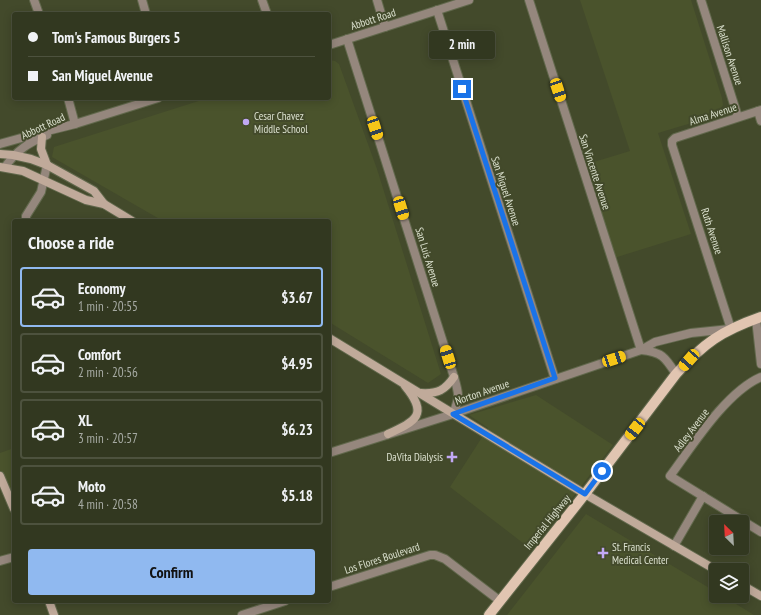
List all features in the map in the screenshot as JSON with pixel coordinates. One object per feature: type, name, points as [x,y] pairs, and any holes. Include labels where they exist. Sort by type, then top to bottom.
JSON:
[{"type":"main road","points":[[42,137],[41,149],[47,165]]},
{"type":"main road","points":[[0,154],[31,159],[47,165],[94,191],[104,204]]},
{"type":"main road","points":[[3,167],[23,171],[86,200],[104,204],[129,219]]},
{"type":"main road","name":"Imperial Highway","points":[[489,615],[585,494],[676,374],[704,346],[731,329],[758,318]]},
{"type":"main road","points":[[331,339],[585,494],[709,566]]},
{"type":"main road","points":[[419,392],[432,393],[440,391],[449,384],[454,377]]},
{"type":"main road","points":[[388,434],[408,425],[413,420],[417,412],[415,400],[400,381]]},
{"type":"main road","points":[[0,476],[12,504]]},
{"type":"main road","points":[[749,589],[761,596]]},
{"type":"main road","points":[[50,603],[54,615]]},
{"type":"street","points":[[34,0],[38,12]]},
{"type":"street","points":[[142,0],[145,12]]},
{"type":"street","points":[[262,0],[265,12]]},
{"type":"street","points":[[377,0],[385,27]]},
{"type":"street","name":"Abbott Road","points":[[331,43],[469,0]]},
{"type":"street","name":"San Vincente Avenue","points":[[529,0],[641,350]]},
{"type":"street","name":"Mallison Avenue","points":[[701,0],[738,117]]},
{"type":"street","name":"San Miguel Avenue","points":[[437,10],[555,378]]},
{"type":"street","name":"San Luis Avenue","points":[[346,39],[458,390],[458,401],[453,414]]},
{"type":"street","points":[[69,100],[75,124]]},
{"type":"street","name":"Abbott Road","points":[[0,144],[75,124],[152,100]]},
{"type":"street","points":[[759,110],[761,121]]},
{"type":"street","name":"Alma Avenue","points":[[672,141],[675,138],[759,110]]},
{"type":"street","name":"Abbott Road","points":[[3,167],[13,155],[25,146],[42,137],[75,124]]},
{"type":"street","name":"Ruth Avenue","points":[[672,141],[731,329]]},
{"type":"street","points":[[26,219],[26,216],[41,192],[47,165]]},
{"type":"street","points":[[758,318],[761,364]]},
{"type":"street","name":"Norton Avenue","points":[[331,452],[453,414],[555,378],[641,350],[655,342],[691,333],[731,329]]},
{"type":"street","points":[[641,350],[654,352],[663,357],[676,374]]},
{"type":"street","name":"Adley Avenue","points":[[702,496],[670,476],[726,403],[751,381],[761,377]]},
{"type":"street","points":[[674,546],[702,496],[761,532]]},
{"type":"street","name":"Los Flores Boulevard","points":[[331,585],[430,555],[439,557],[448,562],[500,601]]},
{"type":"street","points":[[0,561],[12,558]]},
{"type":"street","points":[[242,615],[279,603]]},
{"type":"shaded area","points":[[580,0],[691,0],[723,105],[715,116],[658,133],[691,234],[614,258],[584,165],[630,151]]},
{"type":"shaded area","name":"Cesar Chavez Middle School","points":[[331,60],[335,61],[339,64],[377,169],[441,374],[428,383],[331,323],[331,219],[160,219],[52,157],[54,147],[202,100],[331,100]]},
{"type":"shaded area","points":[[536,395],[613,445],[532,550],[450,487],[488,428],[469,415]]},
{"type":"shaded area","points":[[12,449],[12,501],[0,473],[0,453]]},
{"type":"shaded area","name":"St. Francis Medical Center","points":[[586,514],[709,588],[709,603],[734,603],[754,615],[507,615]]},
{"type":"place","name":"Cesar Chavez Middle School","points":[[246,122]]},
{"type":"place","name":"DaVita Dialysis","points":[[452,457]]},
{"type":"place","name":"St. Francis Medical Center","points":[[603,553]]},
{"type":"route","points":[[462,89],[555,378],[453,414],[585,494],[602,471]]}]
